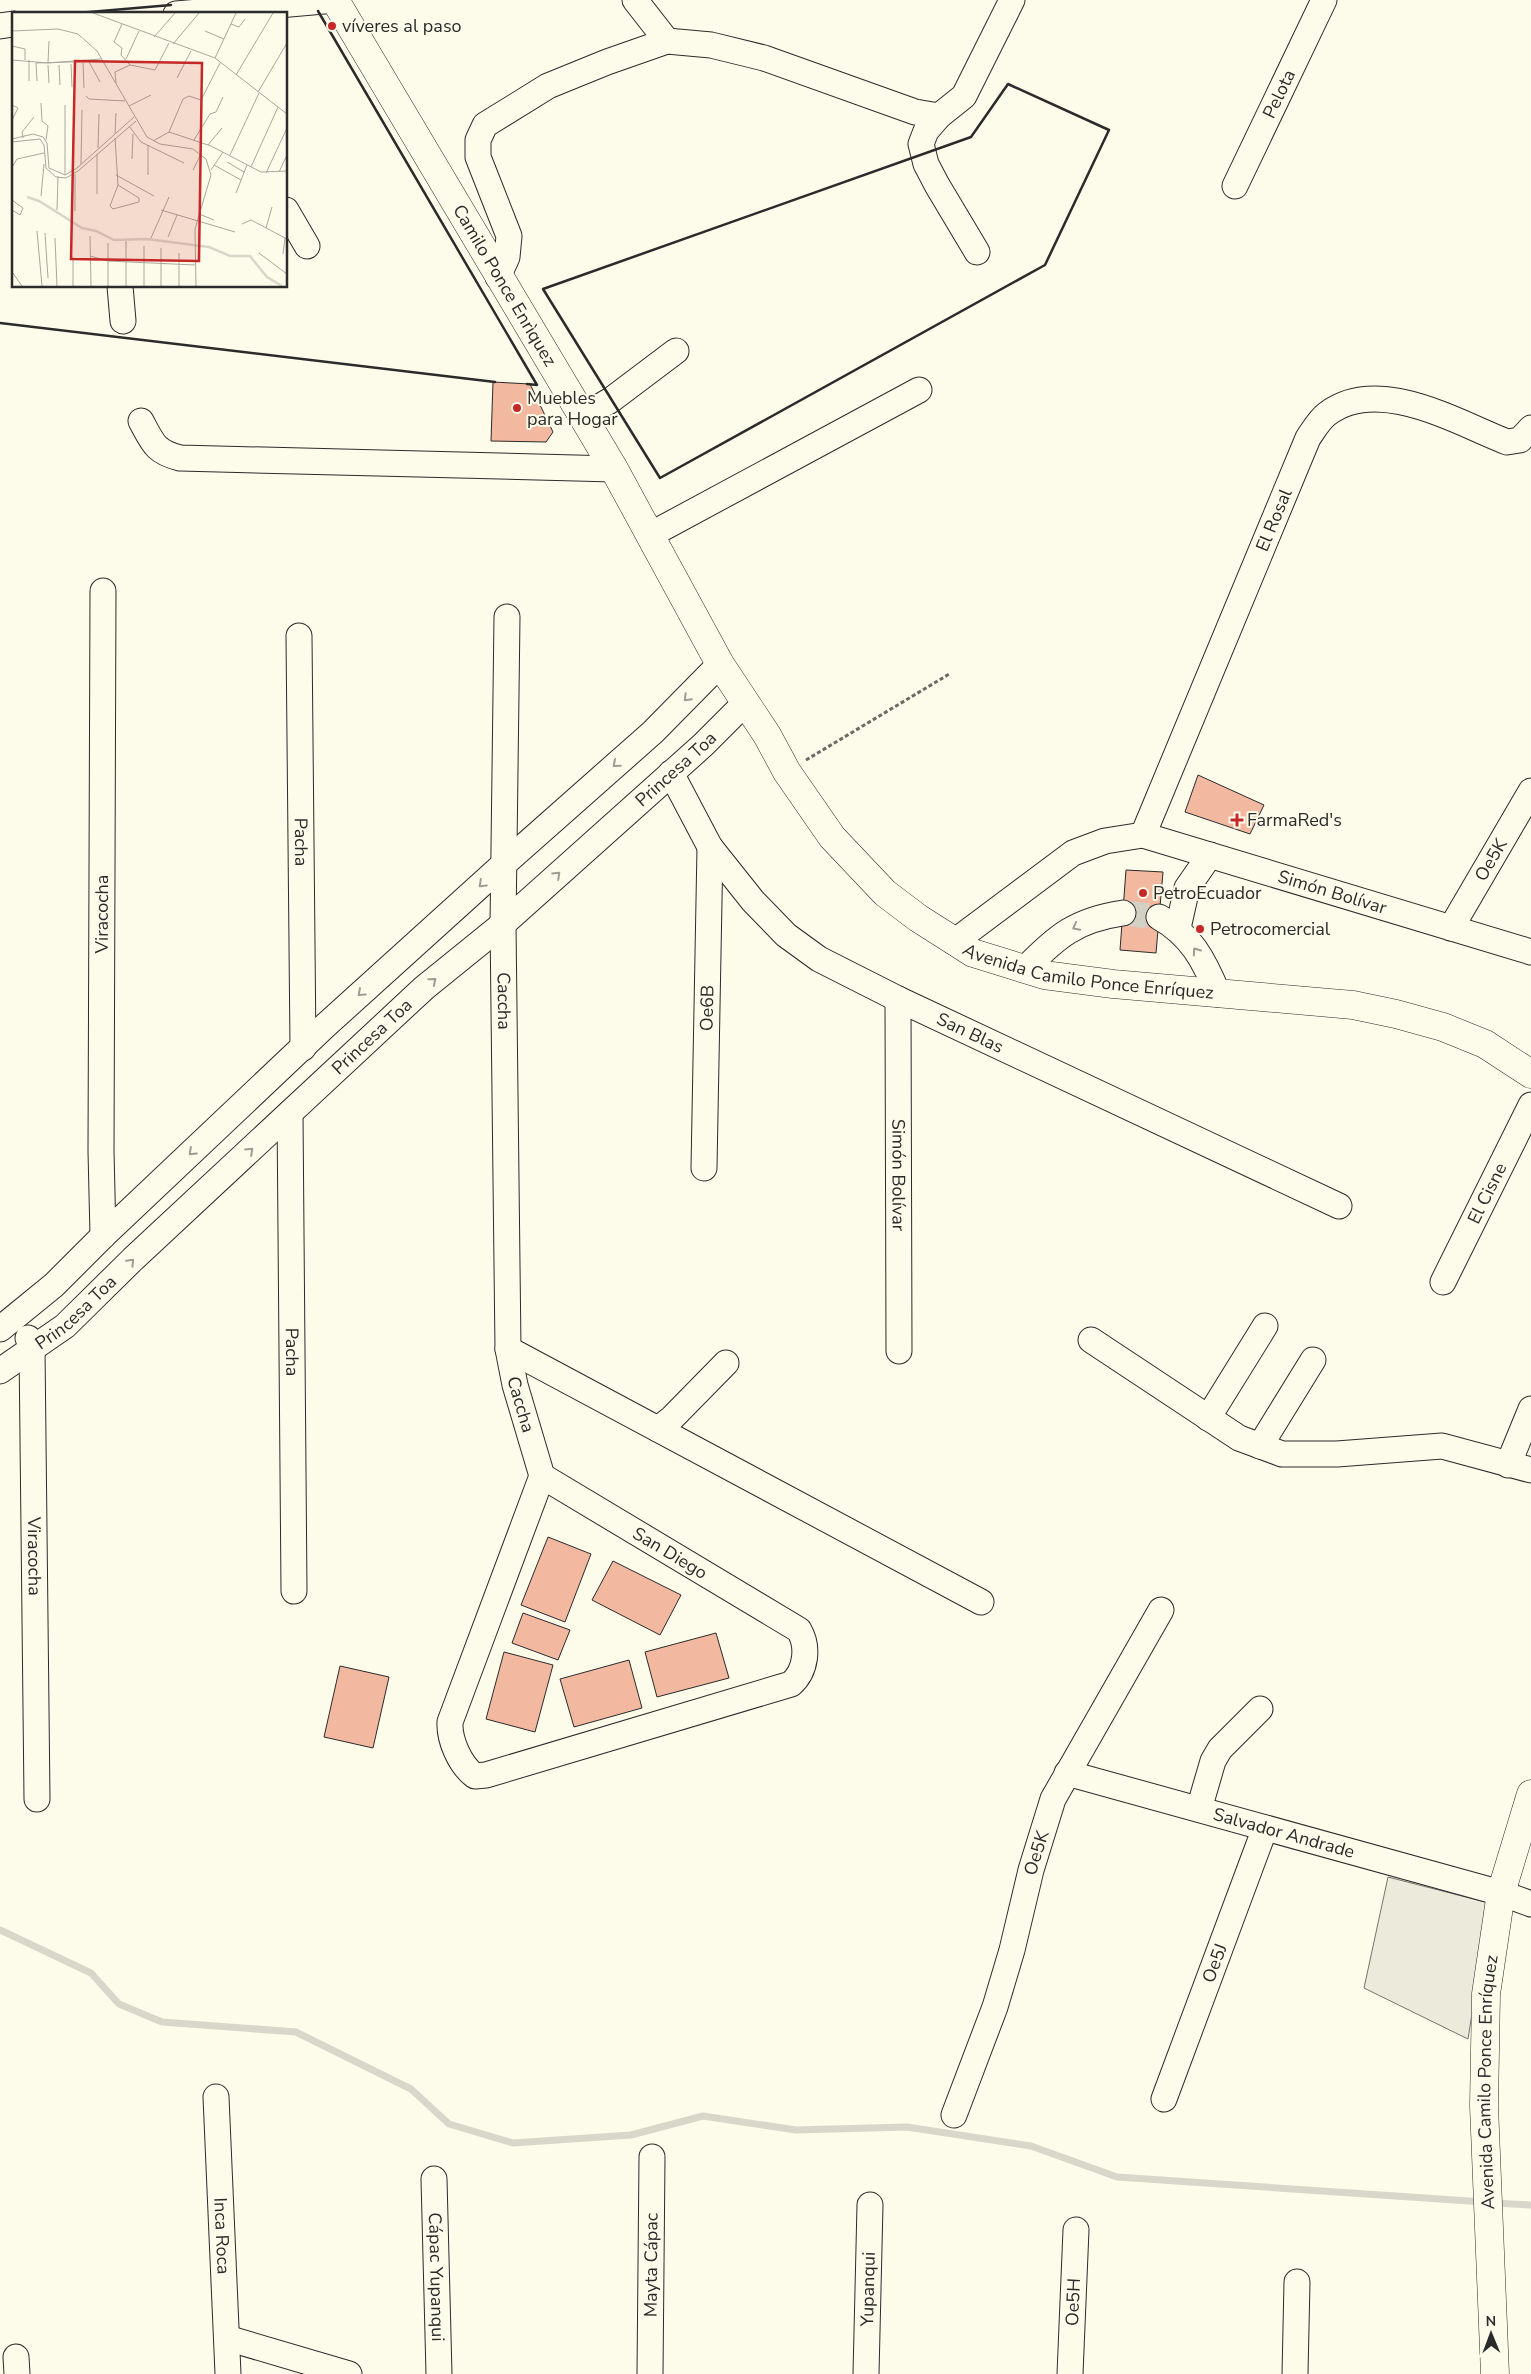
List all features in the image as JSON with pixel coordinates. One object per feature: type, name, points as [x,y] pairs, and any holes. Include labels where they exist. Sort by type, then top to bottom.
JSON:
[{"type":"main road","name":"Camilo Ponce Enrìquez","points":[[335,0],[498,277],[614,469],[720,664],[746,702]]},
{"type":"main road","name":"Avenida Camilo Ponce Enríquez","points":[[746,702],[787,772],[832,837],[886,893],[918,918],[973,953],[1044,975],[1113,984],[1353,1005],[1396,1014],[1443,1027],[1485,1044],[1531,1074]]},
{"type":"main road","name":"Avenida Camilo Ponce Enríquez","points":[[1495,2374],[1484,2106],[1486,1994],[1502,1893],[1530,1804]]},
{"type":"street","points":[[199,12],[335,0]]},
{"type":"street","points":[[636,0],[667,41]]},
{"type":"street","points":[[977,252],[926,164],[921,144],[926,132],[939,116],[964,96],[1012,0]]},
{"type":"street","name":"Pelota","points":[[1235,186],[1324,0]]},
{"type":"street","points":[[498,277],[507,257],[509,236],[478,157],[478,140],[485,125],[548,86],[667,41],[711,45],[764,58],[915,112],[939,116]]},
{"type":"street","points":[[288,213],[307,246]]},
{"type":"street","points":[[120,288],[122,321]]},
{"type":"street","points":[[582,417],[611,400],[676,351]]},
{"type":"street","points":[[650,535],[919,390]]},
{"type":"street","name":"El Rosal","points":[[1144,835],[1308,438],[1326,415],[1349,402],[1378,398],[1407,402],[1507,442],[1520,440],[1531,428]]},
{"type":"street","points":[[141,421],[154,446],[166,455],[180,458],[614,469]]},
{"type":"street","name":"Viracocha","points":[[103,591],[101,1151],[103,1236]]},
{"type":"street","name":"Caccha","points":[[507,617],[504,924],[508,1349],[515,1385],[542,1476]]},
{"type":"street","name":"Pacha","points":[[299,636],[303,1048]]},
{"type":"street","name":"Princesa Toa","points":[[9,1322],[54,1285],[103,1236],[303,1048],[505,863],[653,732],[720,664]]},
{"type":"street","name":"Princesa Toa","points":[[0,1371],[65,1326],[133,1259],[424,988],[504,924],[671,773],[746,702]]},
{"type":"street","name":"San Blas","points":[[671,773],[710,847],[753,901],[786,935],[819,960],[1339,1206]]},
{"type":"street","name":"Oe5K","points":[[1451,928],[1531,792]]},
{"type":"street","name":"Simón Bolívar","points":[[954,942],[1073,853],[1105,841],[1144,835],[1531,952]]},
{"type":"street","name":"Oe6B","points":[[704,1168],[710,847]]},
{"type":"street","points":[[1210,855],[1187,888],[1169,922],[1197,952],[1218,994]]},
{"type":"street","points":[[1025,969],[1050,943],[1076,926],[1098,917],[1123,913]]},
{"type":"street","name":"Simón Bolívar","points":[[898,999],[899,1351]]},
{"type":"street","name":"El Cisne","points":[[1443,1282],[1531,1105]]},
{"type":"street","name":"Pacha","points":[[290,1113],[294,1590]]},
{"type":"street","name":"Viracocha","points":[[9,1322],[32,1349],[37,1799]]},
{"type":"street","points":[[1208,1418],[1265,1326]]},
{"type":"street","points":[[1091,1340],[1239,1438],[1282,1454],[1337,1454],[1442,1446],[1519,1467],[1531,1410]]},
{"type":"street","points":[[508,1349],[981,1602]]},
{"type":"street","points":[[1260,1446],[1313,1360]]},
{"type":"street","points":[[658,1429],[672,1418],[726,1363]]},
{"type":"street","name":"San Diego","points":[[542,1476],[799,1630],[804,1638],[805,1647],[800,1677],[791,1684],[495,1772],[475,1776],[468,1770],[451,1740],[450,1722],[542,1476]]},
{"type":"street","name":"Oe5K","points":[[954,2115],[995,2007],[1047,1815],[1067,1772],[1161,1610]]},
{"type":"street","points":[[1199,1809],[1213,1760],[1220,1749],[1260,1709]]},
{"type":"street","name":"Salvador Andrade","points":[[1067,1772],[1502,1893],[1531,1904]]},
{"type":"street","name":"Oe5J","points":[[1164,2099],[1264,1828]]},
{"type":"street","name":"Inca Roca","points":[[216,2096],[228,2374]]},
{"type":"street","name":"Mayta Cápac","points":[[650,2374],[652,2156]]},
{"type":"street","name":"Cápac Yupanqui","points":[[434,2179],[438,2374]]},
{"type":"street","name":"Yupanqui","points":[[866,2374],[870,2205]]},
{"type":"street","name":"Oe5H","points":[[1070,2374],[1076,2230]]},
{"type":"street","points":[[1295,2374],[1297,2282]]},
{"type":"street","points":[[226,2338],[349,2374]]},
{"type":"path","points":[[787,772],[951,672]]},
{"type":"shaded area","points":[[1388,1877],[1489,1903],[1468,2039],[1364,1988]]},
{"type":"building","name":"Muebles para Hogar","points":[[493,382],[530,384],[553,432],[546,442],[491,441]]},
{"type":"building","points":[[1198,775],[1264,805],[1250,834],[1185,812]]},
{"type":"building","name":"PetroEcuador","points":[[1126,870],[1163,872],[1156,953],[1120,950]]},
{"type":"building","points":[[548,1537],[591,1554],[565,1622],[521,1605]]},
{"type":"building","points":[[613,1561],[681,1595],[660,1635],[592,1600]]},
{"type":"building","points":[[523,1613],[570,1630],[558,1660],[512,1643]]},
{"type":"building","points":[[716,1633],[729,1678],[657,1697],[645,1652]]},
{"type":"building","points":[[504,1652],[553,1665],[535,1732],[486,1719]]},
{"type":"building","points":[[629,1660],[642,1708],[574,1727],[560,1679]]},
{"type":"building","points":[[340,1666],[389,1677],[373,1748],[324,1737]]},
{"type":"waterway","points":[[0,1930],[91,1973],[119,2004],[162,2022],[296,2032],[411,2089],[449,2124],[513,2143],[631,2135],[703,2116],[796,2130],[907,2127],[1031,2146],[1117,2177],[1484,2202]]},
{"type":"waterway","points":[[1494,2203],[1531,2205]]},
{"type":"tunnel","points":[[1123,913],[1159,917]]},
{"type":"wall","points":[[89,12],[171,5]]},
{"type":"wall","points":[[318,11],[537,385],[527,384]]},
{"type":"wall","points":[[1008,84],[1109,130],[1045,265],[660,478],[543,289],[971,137],[1008,84]]},
{"type":"wall","points":[[0,323],[495,382]]},
{"type":"place","name":"víveres al paso","points":[[332,26]]},
{"type":"place","name":"Muebles para Hogar","points":[[517,408]]},
{"type":"place","name":"FarmaRed's","points":[[1237,820]]},
{"type":"place","name":"PetroEcuador","points":[[1143,893]]},
{"type":"place","name":"Petrocomercial","points":[[1200,929]]}]
